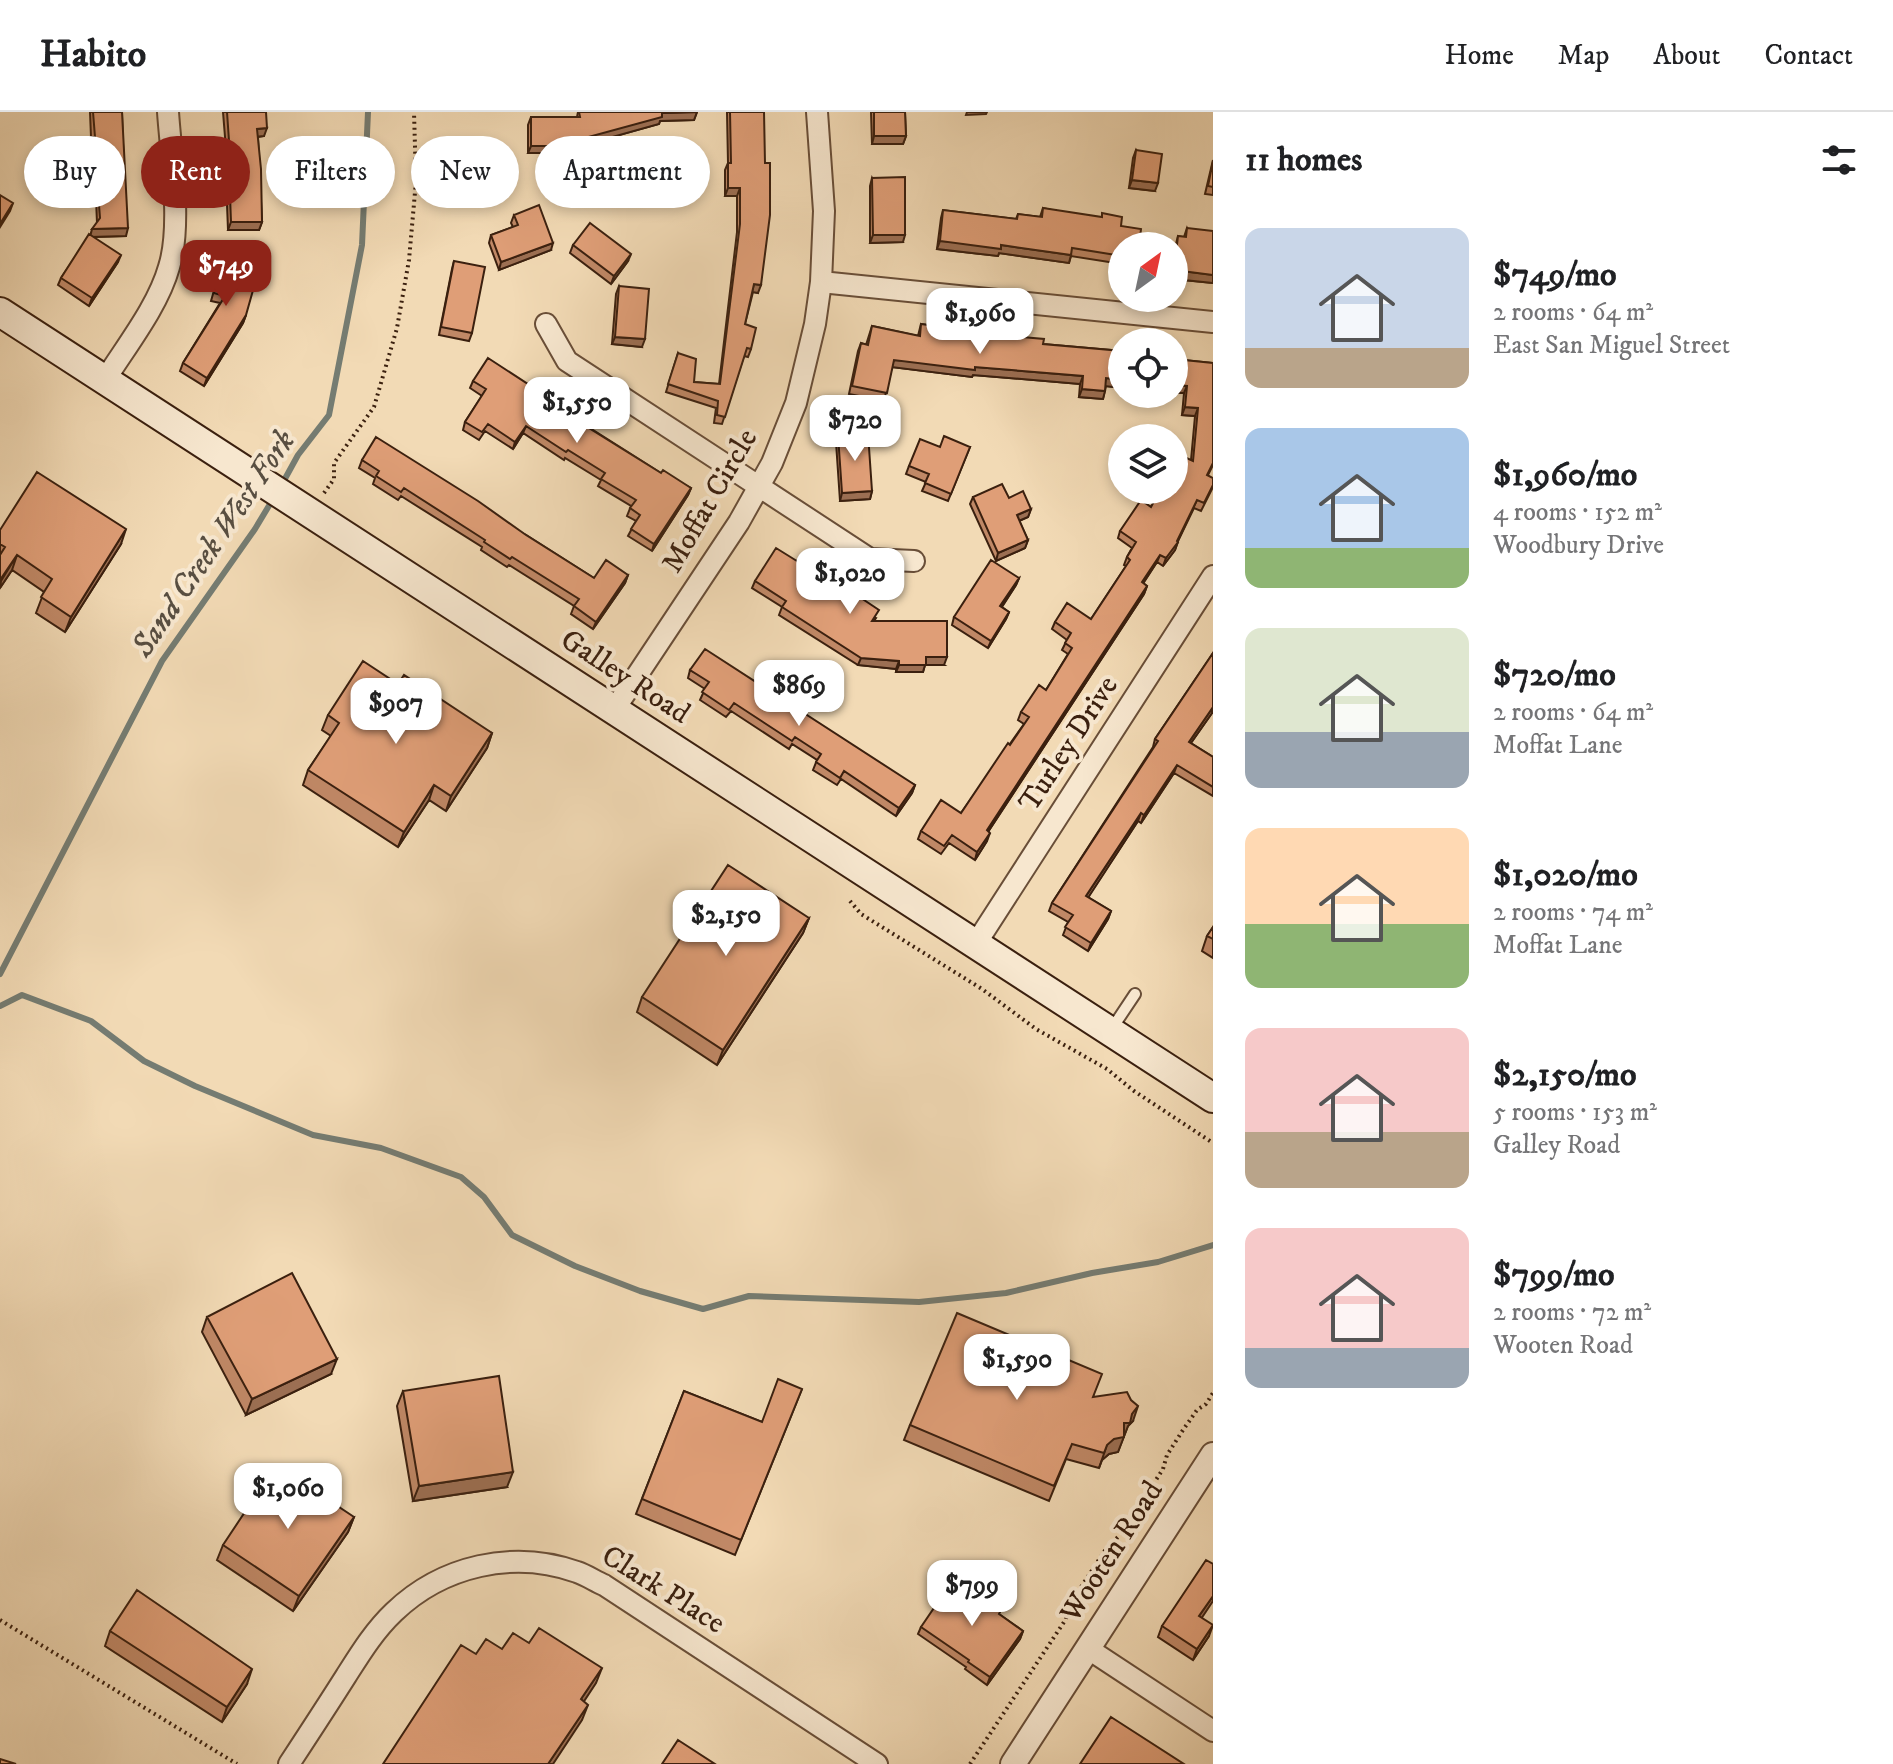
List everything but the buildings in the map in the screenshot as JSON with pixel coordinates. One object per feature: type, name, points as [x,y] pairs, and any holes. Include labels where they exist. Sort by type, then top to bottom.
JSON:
[{"type":"main road","name":"Galley Road","points":[[0,312],[1213,1098]]},
{"type":"street","points":[[105,380],[158,296],[170,266],[174,208],[168,112]]},
{"type":"street","name":"Moffat Circle","points":[[614,710],[739,522],[772,463],[796,403],[812,338],[821,282],[824,211],[817,112]]},
{"type":"street","points":[[821,282],[1213,322]]},
{"type":"street","points":[[546,324],[567,361],[870,559],[914,561]]},
{"type":"street","name":"Turley Drive","points":[[975,945],[1213,576]]},
{"type":"street","name":"Wooten Road","points":[[1013,1764],[1213,1455]]},
{"type":"street","name":"Clark Place","points":[[289,1764],[370,1639],[393,1613],[415,1594],[440,1580],[489,1563],[519,1562],[576,1572],[604,1585],[877,1764]]},
{"type":"street","points":[[1087,1648],[1213,1731]]},
{"type":"lane","points":[[1110,1031],[1135,994]]},
{"type":"path","points":[[310,514],[334,479],[334,463],[374,407],[397,328],[409,260],[416,181],[414,112]]},
{"type":"path","points":[[850,901],[861,914],[982,989],[1036,1029],[1107,1069],[1134,1091],[1213,1143]]},
{"type":"path","points":[[970,1764],[1066,1619],[1068,1607],[1163,1469],[1167,1455],[1197,1410],[1206,1404],[1213,1393]]},
{"type":"path","points":[[0,1620],[237,1764]]},
{"type":"waterway","name":"Sand Creek West Fork","points":[[281,486],[298,455],[329,415],[362,245],[368,112]]},
{"type":"waterway","name":"Sand Creek West Fork","points":[[0,974],[162,661],[273,499]]},
{"type":"waterway","points":[[0,1006],[22,995],[91,1021],[144,1061],[195,1086],[313,1135],[381,1148],[461,1177],[484,1197],[512,1235],[575,1266],[640,1291],[703,1309],[749,1296],[919,1302],[1006,1293],[1092,1273],[1158,1262],[1213,1245]]}]
